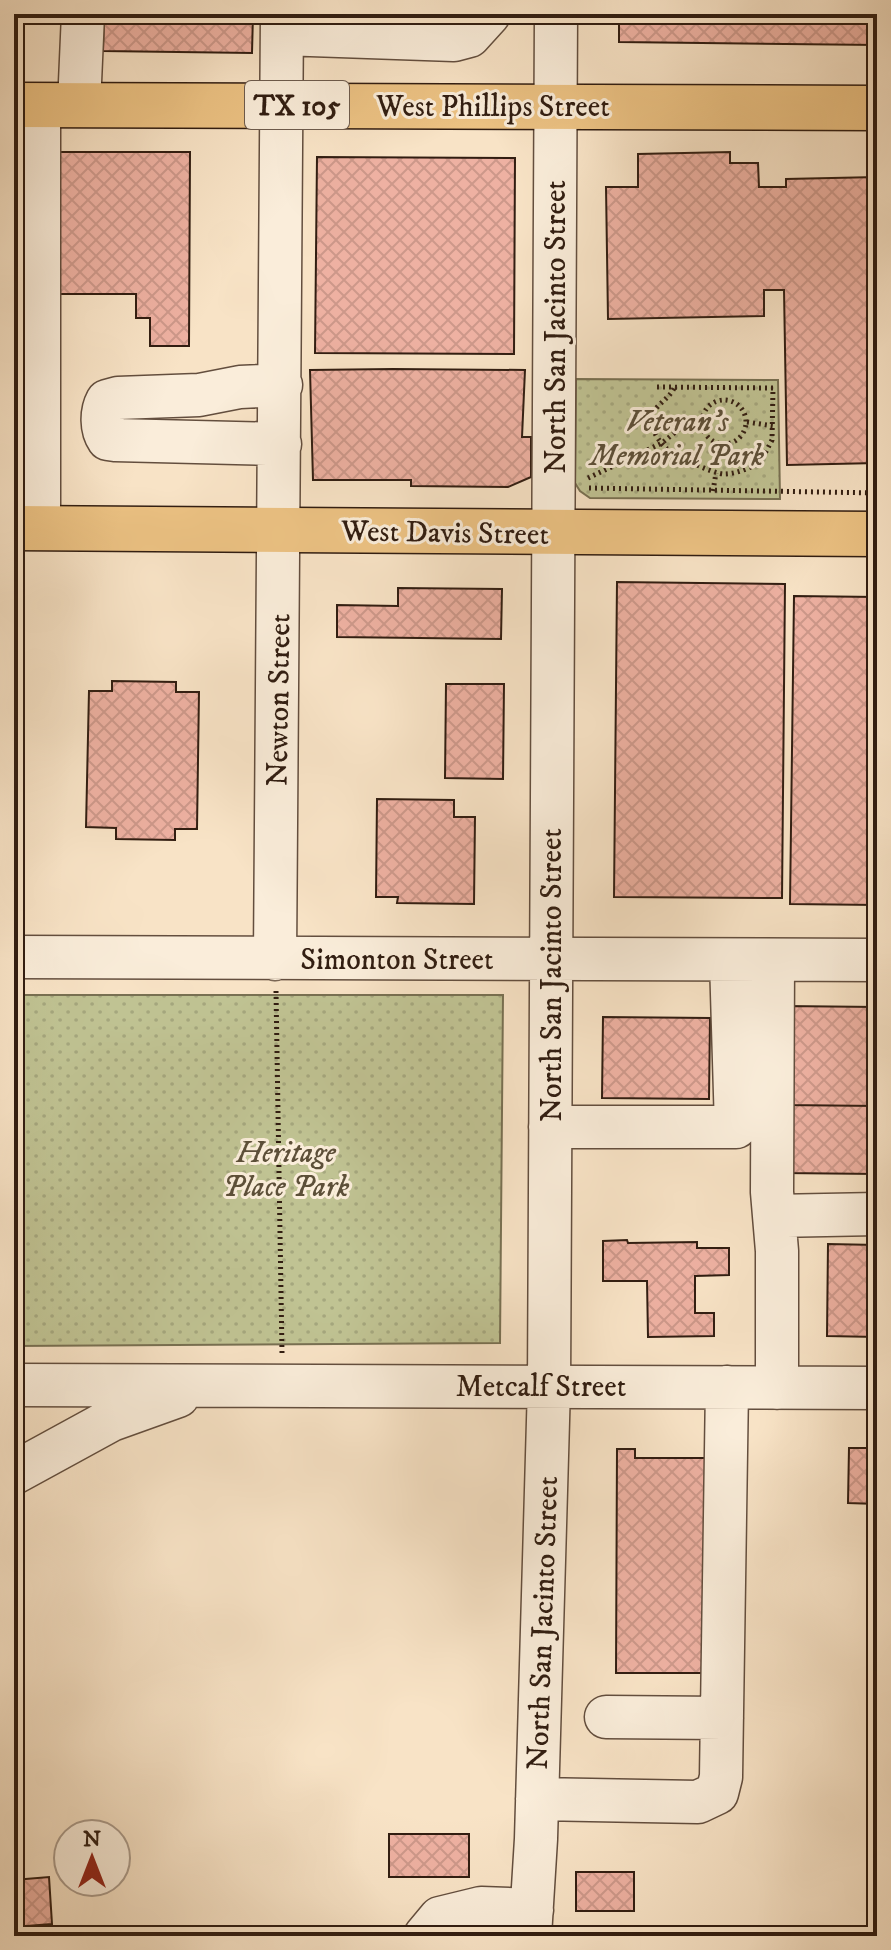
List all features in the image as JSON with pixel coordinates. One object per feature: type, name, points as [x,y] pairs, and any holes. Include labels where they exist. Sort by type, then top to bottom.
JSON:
[{"type":"main road","name":"West Phillips Street","points":[[44,105],[877,108]]},
{"type":"main road","name":"West Davis Street","points":[[27,528],[877,534]]},
{"type":"street","points":[[27,528],[26,198],[44,105],[83,14]]},
{"type":"street","points":[[282,24],[454,40],[469,36],[489,14]]},
{"type":"street","name":"North San Jacinto Street","points":[[531,1923],[549,1386],[556,14]]},
{"type":"street","name":"Newton Street","points":[[275,959],[282,24]]},
{"type":"street","points":[[280,444],[115,440],[108,439],[103,433],[104,407],[107,401],[118,398],[199,395],[240,387],[281,385]]},
{"type":"street","name":"Simonton Street","points":[[14,957],[877,960]]},
{"type":"street","points":[[550,1127],[736,1127],[731,960]]},
{"type":"street","points":[[773,960],[772,1192],[777,1388]]},
{"type":"street","points":[[774,1216],[877,1214]]},
{"type":"street","name":"Metcalf Street","points":[[14,1385],[877,1388]]},
{"type":"street","points":[[14,1473],[111,1420],[206,1387]]},
{"type":"street","points":[[537,1799],[698,1802],[717,1793],[721,1777],[727,1387]]},
{"type":"street","points":[[606,1717],[722,1718]]},
{"type":"street","points":[[425,1936],[440,1918],[481,1908],[531,1923]]},
{"type":"path","points":[[657,387],[675,386],[773,388],[772,440],[760,463],[728,474],[716,473],[666,448],[652,427],[651,417],[656,407],[672,395],[675,386]]},
{"type":"path","points":[[722,387],[722,400]]},
{"type":"path","points":[[722,400],[736,404],[746,415],[747,422],[744,433],[726,444],[706,437],[701,420],[703,411],[709,405],[722,400]]},
{"type":"path","points":[[701,420],[683,424],[662,443],[584,481],[585,485],[591,489],[877,493]]},
{"type":"path","points":[[747,422],[774,426]]},
{"type":"path","points":[[713,491],[716,473]]},
{"type":"path","points":[[275,959],[283,1386]]},
{"type":"green space","name":"Veteran's Memorial Park","points":[[576,379],[778,380],[780,499],[590,498],[575,483]]},
{"type":"green space","name":"Heritage Place Park","points":[[14,995],[503,995],[500,1343],[14,1346]]},
{"type":"building","points":[[104,14],[253,14],[252,53],[103,51]]},
{"type":"building","points":[[619,14],[877,14],[877,45],[619,42]]},
{"type":"building","points":[[53,152],[190,152],[189,346],[150,346],[150,318],[136,318],[136,294],[53,294]]},
{"type":"building","points":[[730,152],[730,163],[758,163],[759,187],[786,187],[786,179],[877,177],[877,463],[787,465],[784,290],[764,290],[764,316],[608,319],[606,187],[638,187],[638,154]]},
{"type":"building","points":[[317,157],[515,158],[514,354],[315,353]]},
{"type":"building","points":[[14,263],[32,263],[33,309],[14,309]]},
{"type":"building","points":[[310,370],[525,370],[522,437],[531,437],[531,477],[508,487],[411,486],[411,480],[313,480]]},
{"type":"building","points":[[617,582],[785,584],[782,898],[614,897]]},
{"type":"building","points":[[398,588],[502,589],[501,639],[337,637],[337,605],[398,606]]},
{"type":"building","points":[[794,596],[877,597],[877,905],[790,904]]},
{"type":"building","points":[[112,681],[176,682],[176,692],[199,692],[197,829],[175,829],[175,840],[116,839],[116,828],[86,827],[89,691],[112,691]]},
{"type":"building","points":[[446,684],[504,684],[503,779],[445,778]]},
{"type":"building","points":[[377,799],[454,800],[454,817],[475,817],[474,904],[397,903],[398,897],[376,897]]},
{"type":"building","points":[[784,1006],[877,1007],[877,1106],[783,1105]]},
{"type":"building","points":[[603,1017],[710,1018],[709,1099],[602,1098]]},
{"type":"building","points":[[783,1105],[877,1106],[877,1174],[783,1173]]},
{"type":"building","points":[[627,1240],[628,1243],[697,1242],[697,1248],[729,1248],[729,1275],[695,1276],[695,1313],[714,1313],[714,1336],[648,1337],[647,1281],[603,1281],[603,1241]]},
{"type":"building","points":[[828,1244],[877,1245],[877,1337],[827,1336]]},
{"type":"building","points":[[849,1448],[877,1448],[877,1504],[848,1503]]},
{"type":"building","points":[[617,1449],[635,1449],[635,1458],[715,1458],[714,1673],[616,1673]]},
{"type":"building","points":[[389,1834],[469,1834],[469,1877],[389,1877]]},
{"type":"building","points":[[576,1872],[634,1872],[634,1911],[576,1911]]},
{"type":"building","points":[[49,1877],[52,1924],[14,1927],[14,1880]]}]
